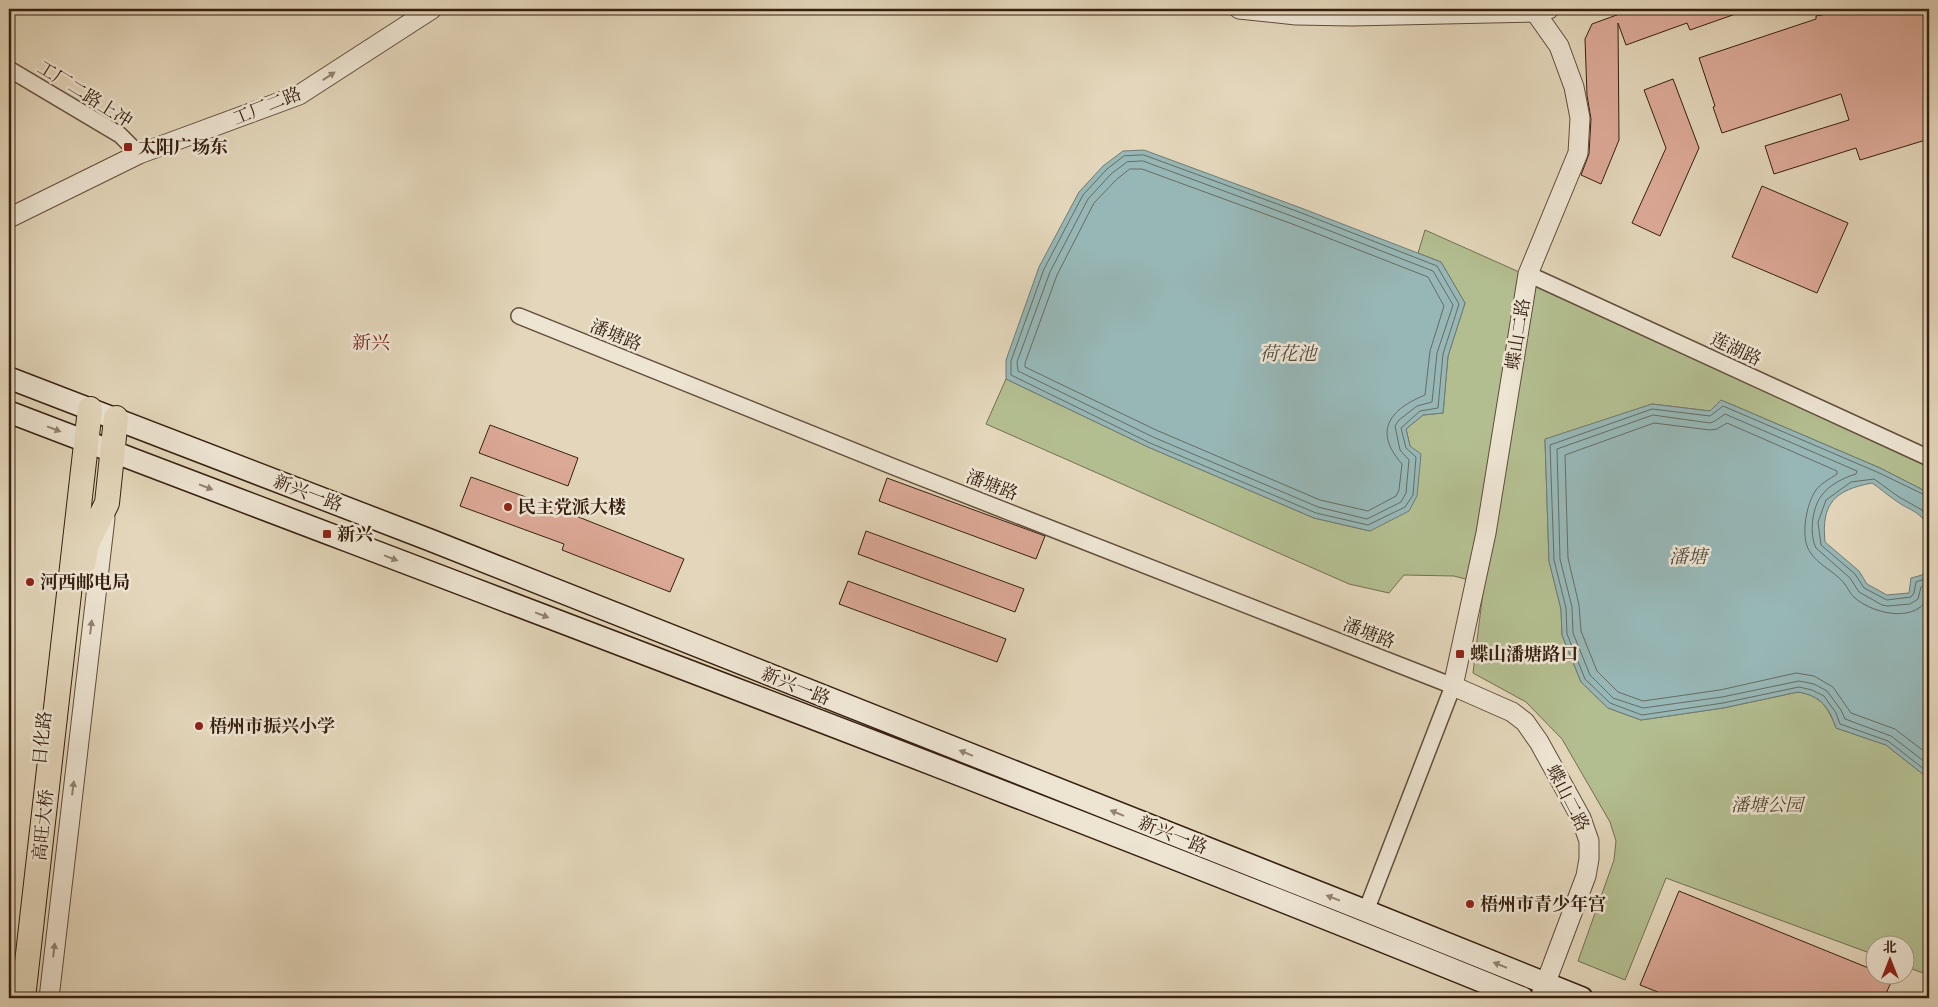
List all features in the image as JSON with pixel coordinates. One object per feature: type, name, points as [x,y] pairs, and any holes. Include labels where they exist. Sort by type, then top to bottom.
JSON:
[{"type":"main road","name":"新兴一路","points":[[9,378],[440,544],[1366,911],[1543,991],[1579,998]]},
{"type":"main road","name":"日化路","points":[[72,622],[82,480],[90,409]]},
{"type":"main road","name":"新兴一路","points":[[9,412],[780,705],[1358,931],[1523,998]]},
{"type":"main road","name":"日化路","points":[[72,622],[86,546],[107,503],[116,418]]},
{"type":"main road","name":"高旺大桥","points":[[24,998],[72,622]]},
{"type":"main road","name":"高旺大桥","points":[[35,998],[72,622]]},
{"type":"street","name":"工厂二路","points":[[9,218],[139,154],[299,95],[432,9]]},
{"type":"street","points":[[1239,9],[1296,15],[1352,16],[1537,10]]},
{"type":"street","name":"蝶山二路","points":[[1366,911],[1453,686],[1486,533],[1528,274],[1578,153],[1580,118],[1574,87],[1559,46],[1537,10]]},
{"type":"street","name":"工厂二路上冲","points":[[9,69],[120,135],[139,154]]},
{"type":"street","name":"莲湖路","points":[[1528,274],[1929,458]]},
{"type":"street","name":"潘塘路","points":[[518,316],[894,468],[1453,686]]},
{"type":"street","name":"日化路","points":[[12,998],[67,517],[82,480]]},
{"type":"street","name":"日化路","points":[[49,998],[100,547],[107,503]]},
{"type":"street","name":"蝶山二路","points":[[1453,686],[1512,712],[1525,722],[1539,742],[1581,818],[1589,841],[1589,860],[1586,876],[1543,991]]},
{"type":"green space","name":"潘塘公园","points":[[1425,230],[1929,458],[1929,493],[1880,468],[1721,400],[1710,411],[1652,404],[1545,440],[1549,561],[1561,609],[1562,635],[1581,682],[1608,708],[1641,720],[1723,708],[1798,692],[1813,696],[1823,704],[1827,708],[1836,728],[1886,745],[1929,779],[1929,975],[1916,970],[1916,934],[1866,934],[1866,952],[1666,878],[1625,980],[1578,961],[1614,860],[1616,841],[1610,822],[1562,739],[1526,702],[1473,673],[1484,584],[1454,576],[1404,575],[1389,593],[1349,584],[986,424],[1006,379],[1148,447],[1314,518],[1370,531],[1410,446],[1406,429],[1423,415],[1443,413],[1448,356],[1465,303],[1441,262],[1418,253]]},
{"type":"water","name":"荷花池","points":[[1144,150],[1441,262],[1465,303],[1448,356],[1443,413],[1423,415],[1406,429],[1410,446],[1421,454],[1417,496],[1409,511],[1370,531],[1314,518],[1148,447],[1006,379],[1006,360],[1039,267],[1079,192],[1103,166],[1123,151]]},
{"type":"water","name":"潘塘","points":[[1721,400],[1880,468],[1929,493],[1929,532],[1927,525],[1920,516],[1872,483],[1848,490],[1833,500],[1825,517],[1824,529],[1825,542],[1859,571],[1867,584],[1887,595],[1909,593],[1911,578],[1922,575],[1929,566],[1929,779],[1886,745],[1836,728],[1827,708],[1813,696],[1806,694],[1798,692],[1723,708],[1641,720],[1608,708],[1581,682],[1562,635],[1561,609],[1549,561],[1545,439],[1652,404],[1710,411]]},
{"type":"building","points":[[1633,9],[1743,9],[1744,11],[1690,30],[1687,23],[1626,45],[1618,23],[1619,140],[1601,184],[1581,175],[1589,154],[1591,119],[1587,95],[1585,39],[1592,24]]},
{"type":"building","points":[[1853,9],[1929,9],[1929,139],[1860,160],[1856,148],[1774,174],[1765,146],[1849,120],[1841,94],[1722,133],[1699,58],[1816,19],[1816,16]]},
{"type":"building","points":[[1673,79],[1699,148],[1660,236],[1632,223],[1666,148],[1644,90]]},
{"type":"building","points":[[1762,186],[1848,223],[1817,293],[1732,257]]},
{"type":"building","points":[[490,425],[578,458],[568,486],[479,453]]},
{"type":"building","points":[[471,477],[556,508],[684,559],[670,592],[562,550],[564,544],[460,506]]},
{"type":"building","points":[[887,478],[1045,536],[1036,559],[879,501]]},
{"type":"building","points":[[866,531],[1024,589],[1015,612],[858,554]]},
{"type":"building","points":[[848,581],[1006,639],[997,662],[839,604]]},
{"type":"building","points":[[1679,891],[1866,967],[1866,984],[1890,984],[1884,998],[1673,998],[1640,985]]},
{"type":"place","name":"太阳广场东","points":[[128,147]]},
{"type":"place","name":"民主党派大楼","points":[[508,507]]},
{"type":"place","name":"新兴","points":[[327,534]]},
{"type":"place","name":"河西邮电局","points":[[30,582]]},
{"type":"place","name":"蝶山潘塘路口","points":[[1460,654]]},
{"type":"place","name":"梧州市振兴小学","points":[[199,726]]},
{"type":"place","name":"梧州市青少年宫","points":[[1470,904]]},
{"type":"district","name":"新兴","points":[[371,342]]}]
